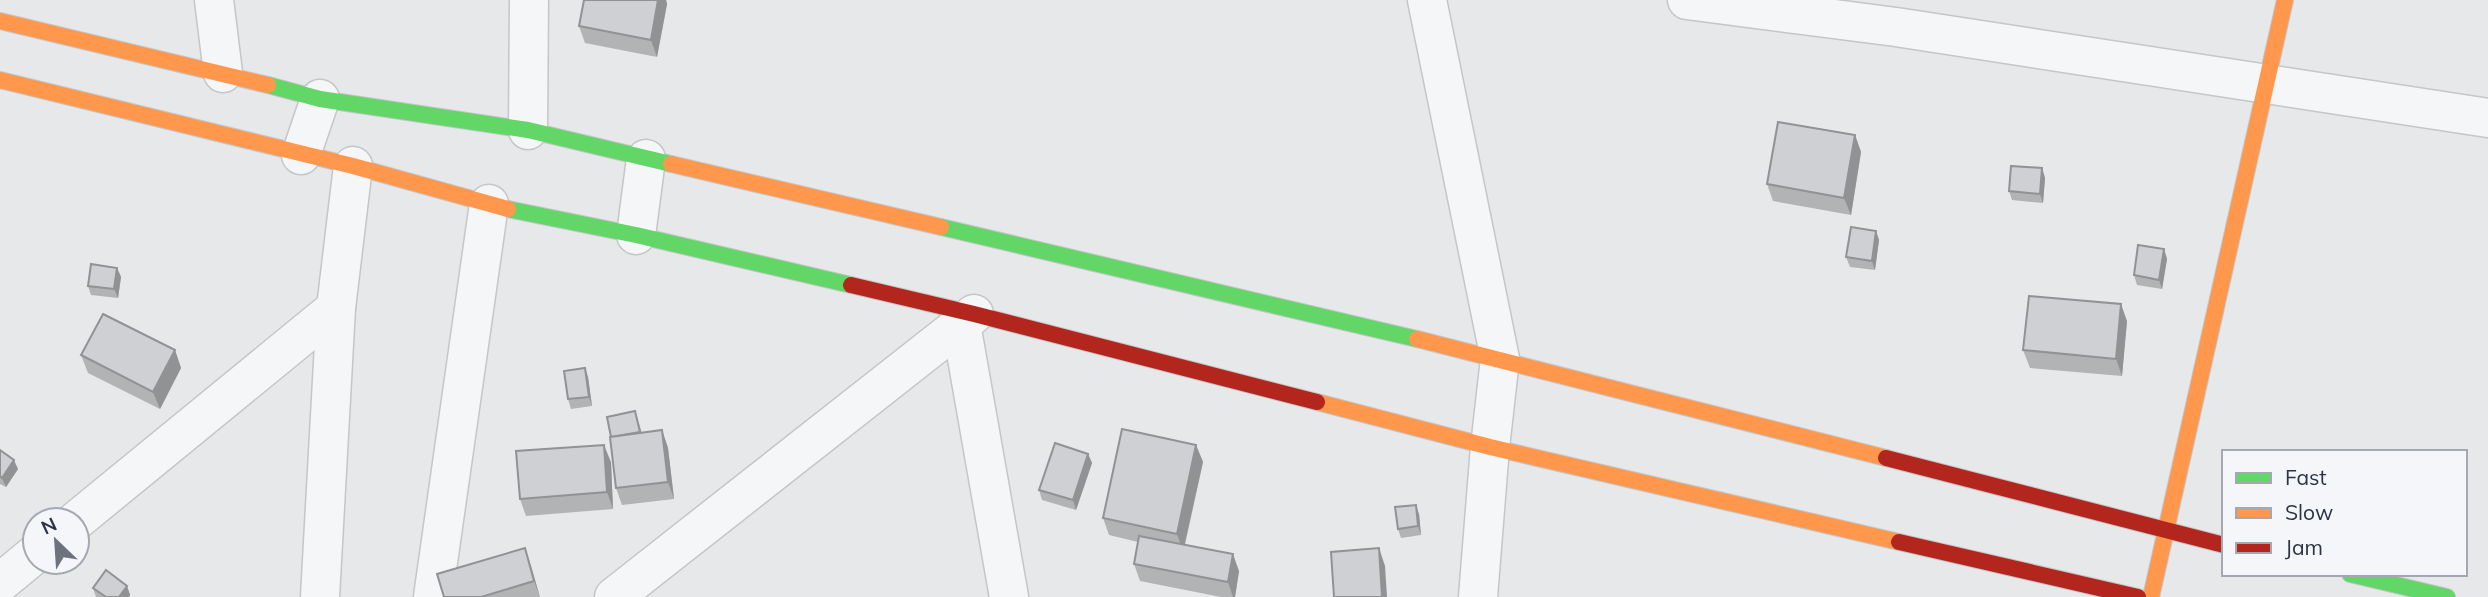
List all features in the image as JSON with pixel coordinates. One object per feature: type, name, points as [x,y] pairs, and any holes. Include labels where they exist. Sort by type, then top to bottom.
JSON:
[{"type":"street","points":[[214,0],[223,73]]},
{"type":"street","points":[[528,130],[529,0]]},
{"type":"street","points":[[1427,0],[1500,359],[1478,597]]},
{"type":"street","points":[[1687,0],[1891,14],[2266,85],[2488,118]]},
{"type":"street","points":[[2151,597],[2285,0]]},
{"type":"street","points":[[0,21],[223,73],[320,99],[528,130],[1500,359],[2222,545]]},
{"type":"street","points":[[0,80],[353,166],[524,214],[636,235],[1490,447],[2138,597]]},
{"type":"street","points":[[301,155],[320,99]]},
{"type":"street","points":[[636,235],[646,159]]},
{"type":"street","points":[[320,597],[337,308],[353,166]]},
{"type":"street","points":[[433,597],[489,204]]},
{"type":"street","points":[[91,509],[337,308]]},
{"type":"street","points":[[614,597],[968,319]]},
{"type":"street","points":[[968,319],[1009,597]]},
{"type":"street","points":[[0,583],[21,566]]},
{"type":"street","points":[[2358,576],[2447,597]]},
{"type":"building","points":[[584,0],[658,0],[651,40],[579,26]]},
{"type":"building","points":[[1778,122],[1855,135],[1844,198],[1767,184]]},
{"type":"building","points":[[2011,166],[2042,168],[2040,194],[2009,191]]},
{"type":"building","points":[[1851,227],[1876,231],[1872,261],[1846,257]]},
{"type":"building","points":[[2138,245],[2164,249],[2159,280],[2134,275]]},
{"type":"building","points":[[91,264],[117,268],[114,289],[88,286]]},
{"type":"building","points":[[2029,296],[2121,304],[2116,359],[2023,350]]},
{"type":"building","points":[[103,314],[175,350],[153,392],[81,355]]},
{"type":"building","points":[[585,368],[589,397],[568,399],[564,371]]},
{"type":"building","points":[[635,411],[640,432],[611,437],[607,417]]},
{"type":"building","points":[[1122,429],[1196,445],[1177,534],[1103,518]]},
{"type":"building","points":[[662,430],[668,482],[616,488],[610,437]]},
{"type":"building","points":[[1055,443],[1088,454],[1073,500],[1039,490]]},
{"type":"building","points":[[604,445],[607,492],[520,499],[516,451]]},
{"type":"building","points":[[0,450],[14,460],[2,478],[0,476]]},
{"type":"building","points":[[1416,505],[1418,526],[1398,529],[1395,507]]},
{"type":"building","points":[[1139,536],[1233,554],[1228,582],[1134,564]]},
{"type":"building","points":[[525,548],[534,581],[481,597],[444,597],[437,574]]},
{"type":"building","points":[[1379,548],[1382,597],[1334,597],[1331,552]]},
{"type":"building","points":[[106,570],[127,586],[119,597],[106,597],[93,588]]},
{"type":"traffic: fast","points":[[268,85],[320,99],[528,130],[671,164]]},
{"type":"traffic: fast","points":[[508,209],[636,235],[851,285]]},
{"type":"traffic: fast","points":[[941,227],[1417,339]]},
{"type":"traffic: fast","points":[[2358,576],[2447,597]]},
{"type":"traffic: slow","points":[[2151,597],[2285,0]]},
{"type":"traffic: slow","points":[[0,21],[268,85]]},
{"type":"traffic: slow","points":[[0,80],[353,166],[508,209]]},
{"type":"traffic: slow","points":[[671,164],[941,227]]},
{"type":"traffic: slow","points":[[1417,339],[1886,458]]},
{"type":"traffic: slow","points":[[1317,402],[1490,447],[1899,542]]},
{"type":"traffic: jam","points":[[851,285],[1317,402]]},
{"type":"traffic: jam","points":[[1886,458],[2222,544]]},
{"type":"traffic: jam","points":[[1899,542],[2138,597]]}]
